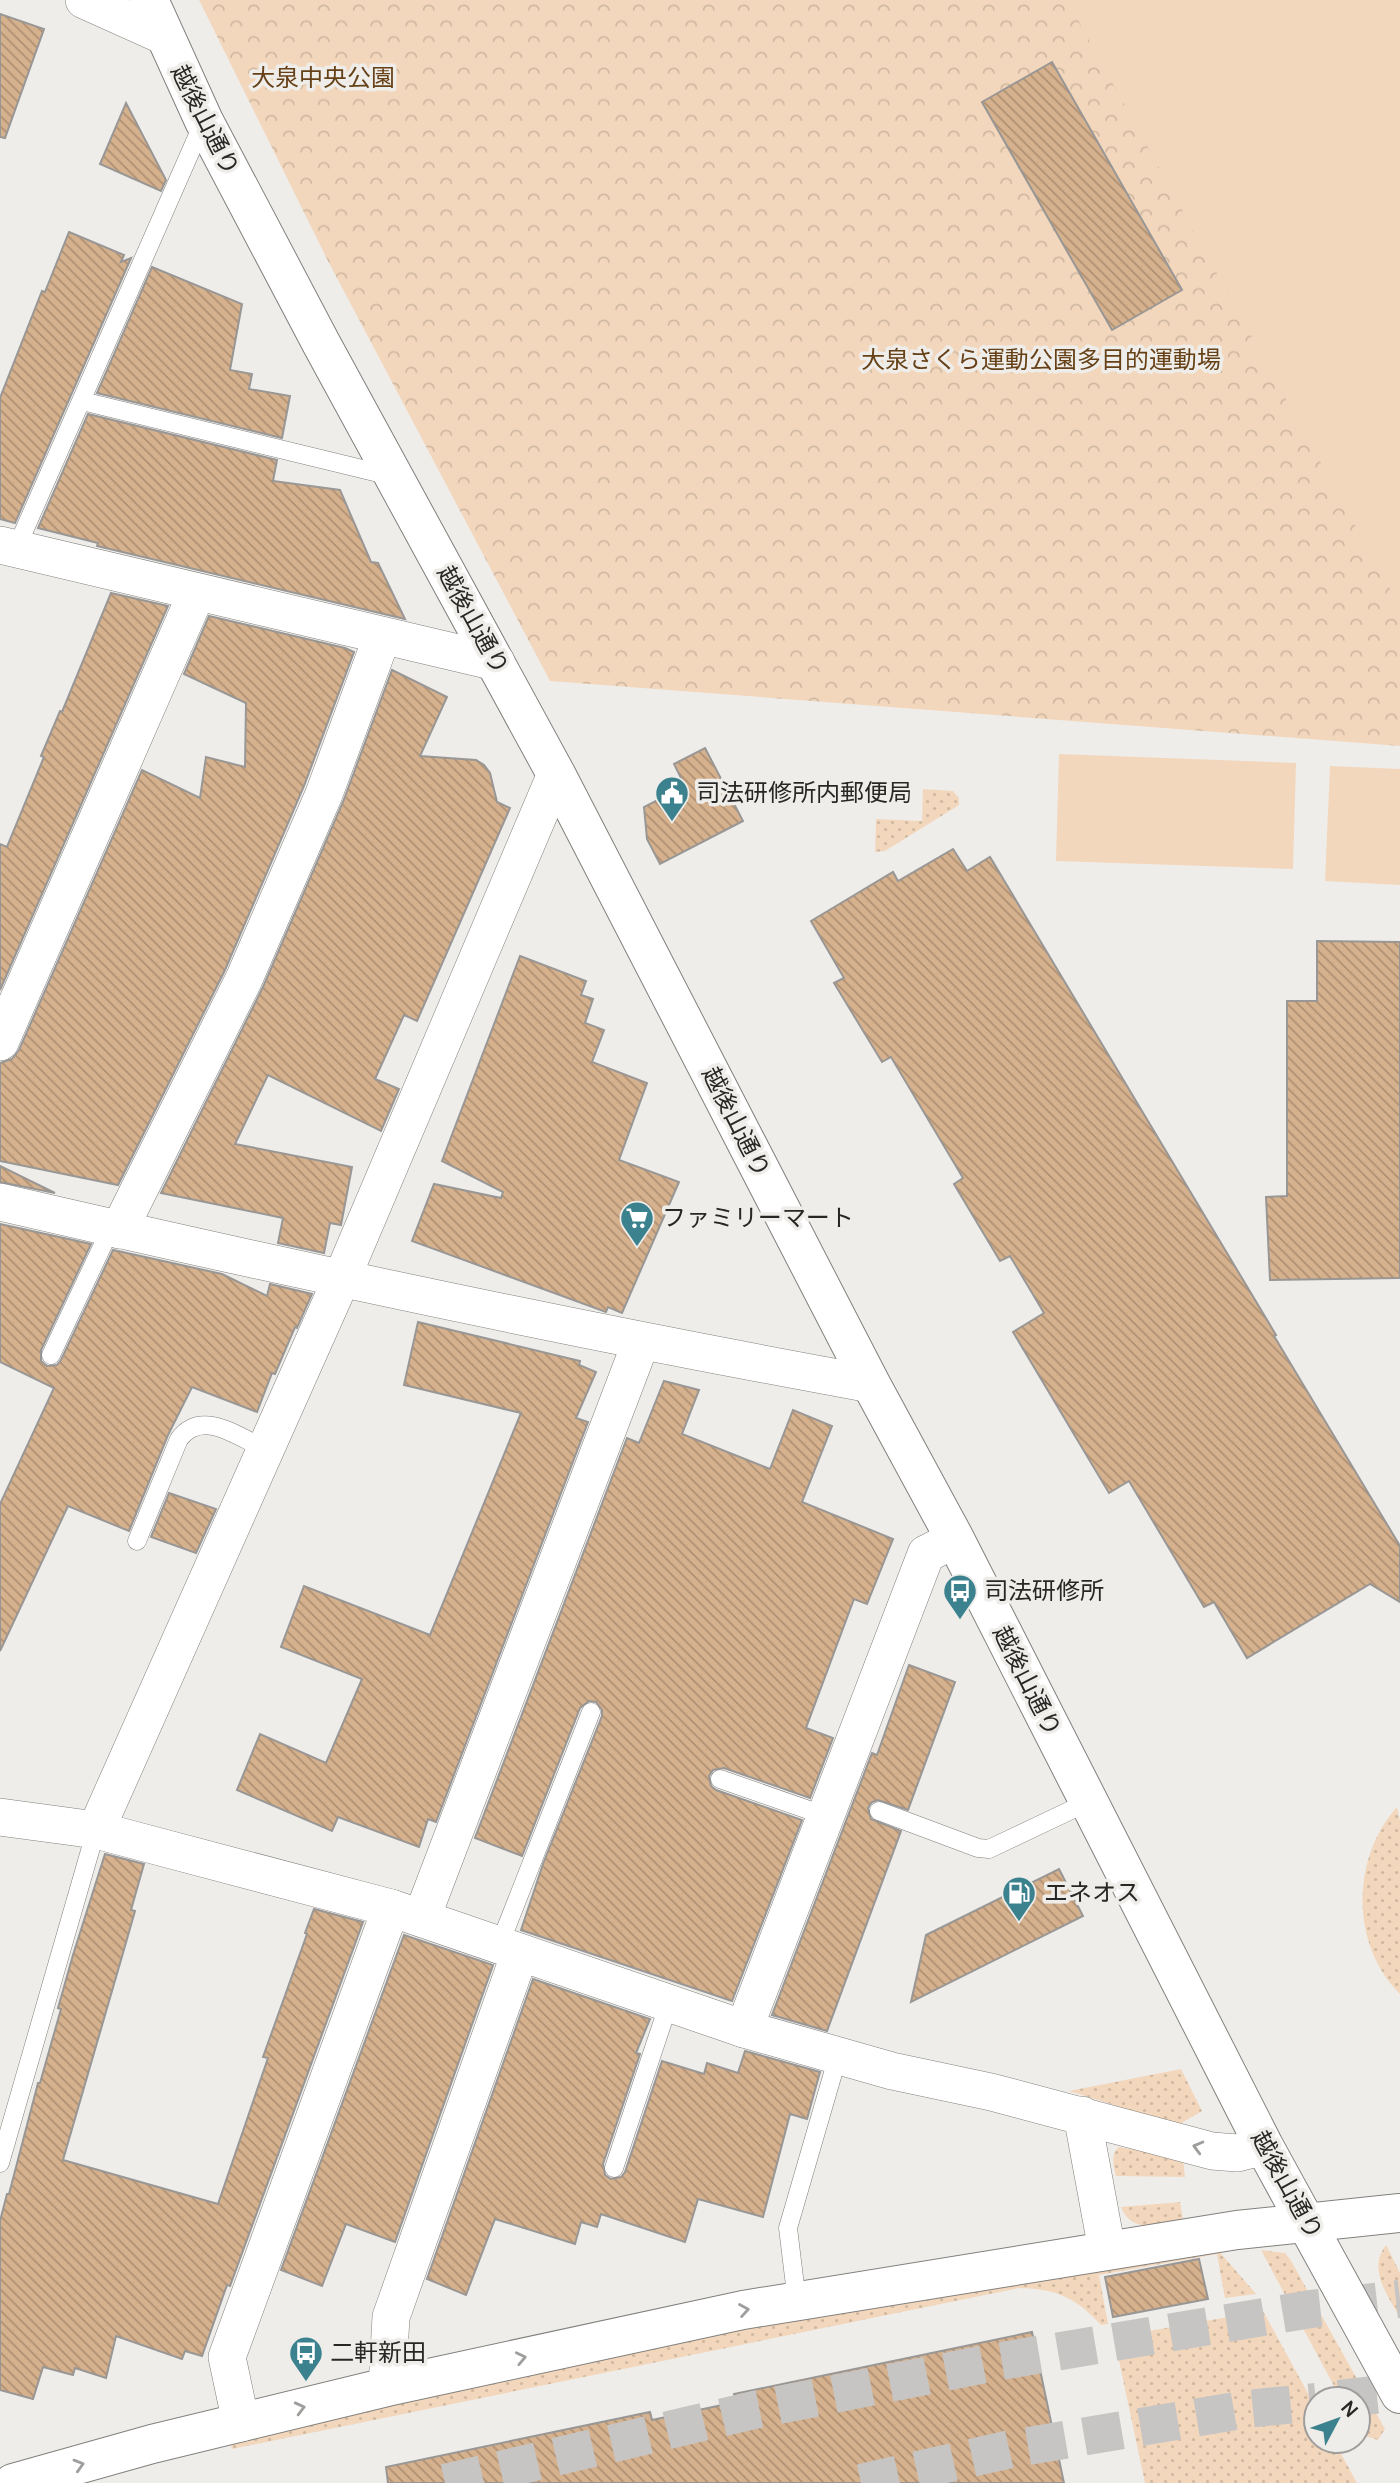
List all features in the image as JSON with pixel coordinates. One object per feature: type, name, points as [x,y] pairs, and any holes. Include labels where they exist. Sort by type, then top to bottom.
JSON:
[{"type":"street","points":[[84,0],[164,36]]},
{"type":"street","name":"越後山通り","points":[[149,0],[204,121],[556,774],[871,1384],[955,1539],[1264,2146],[1400,2394]]},
{"type":"street","points":[[8,547],[496,662]]},
{"type":"street","points":[[0,1042],[197,593]]},
{"type":"street","points":[[114,1228],[244,979],[324,794],[382,637]]},
{"type":"street","points":[[96,1830],[341,1280],[556,774]]},
{"type":"street","points":[[0,1202],[341,1280],[641,1342],[871,1384]]},
{"type":"street","points":[[241,2423],[227,2357],[641,1342]]},
{"type":"street","points":[[744,2029],[926,1554],[955,1539]]},
{"type":"street","points":[[0,1816],[96,1830],[407,1913],[744,2029],[838,2056],[1082,2115],[1212,2151],[1237,2153],[1264,2146]]},
{"type":"street","points":[[387,2387],[391,2317],[509,1949]]},
{"type":"street","points":[[1082,2115],[1107,2250]]},
{"type":"street","points":[[13,2483],[152,2444],[387,2387],[729,2313],[1237,2230],[1400,2213]]},
{"type":"lane","points":[[8,547],[82,401],[204,121]]},
{"type":"lane","points":[[82,401],[394,477]]},
{"type":"lane","points":[[51,1355],[108,1234],[114,1228]]},
{"type":"lane","points":[[137,1541],[179,1439],[190,1427],[203,1423],[213,1425],[265,1449]]},
{"type":"lane","points":[[509,1949],[590,1712]]},
{"type":"lane","points":[[720,1779],[826,1816]]},
{"type":"lane","points":[[879,1811],[978,1848],[989,1849],[1088,1802]]},
{"type":"lane","points":[[0,2163],[96,1830]]},
{"type":"lane","points":[[614,2168],[669,2003]]},
{"type":"lane","points":[[797,2302],[788,2228],[838,2056]]},
{"type":"green space","name":"大泉さくら運動公園多目的運動場","points":[[199,0],[1400,0],[1400,746],[550,681],[328,261]]},
{"type":"green space","points":[[1067,0],[1400,0],[1400,607]]},
{"type":"green space","points":[[1059,754],[1296,763],[1293,869],[1056,861]]},
{"type":"green space","points":[[1330,766],[1400,769],[1400,885],[1325,881]]},
{"type":"green space","points":[[923,789],[953,791],[959,798],[959,805],[885,851],[875,852],[876,819],[922,821]]},
{"type":"green space","points":[[1397,1807],[1400,1821],[1400,1994],[1384,1974],[1372,1951],[1365,1927],[1362,1901],[1371,1851],[1382,1828]]},
{"type":"green space","points":[[1181,2069],[1202,2111],[1178,2125],[1069,2091]]},
{"type":"green space","points":[[1119,2147],[1183,2159],[1185,2177],[1116,2176],[1114,2157]]},
{"type":"green space","points":[[1180,2202],[1183,2219],[1156,2225],[1132,2222],[1121,2207]]},
{"type":"green space","points":[[1386,2245],[1400,2273],[1400,2318],[1385,2291],[1379,2273],[1378,2264]]},
{"type":"green space","points":[[1217,2249],[1256,2294],[1225,2298],[1217,2254],[1099,2275],[1108,2324],[1101,2325],[1083,2308],[1064,2296],[1044,2290],[1019,2288],[232,2449],[230,2441],[704,2336]]},
{"type":"green space","points":[[1261,2250],[1285,2253],[1290,2259],[1360,2385],[1333,2385]]},
{"type":"green space","points":[[1263,2311],[1303,2385],[1302,2455],[1342,2455],[1357,2483],[1145,2483],[1114,2337]]},
{"type":"green space","points":[[1372,2406],[1385,2429],[1378,2440],[1372,2438]]},
{"type":"building","points":[[0,14],[44,29],[5,138],[0,137]]},
{"type":"building","points":[[1052,62],[1182,290],[1112,330],[982,102]]},
{"type":"building","points":[[126,103],[166,180],[161,191],[100,164]]},
{"type":"building","points":[[69,232],[124,255],[121,262],[131,258],[15,523],[0,519],[0,398],[42,291],[45,292]]},
{"type":"building","points":[[152,267],[242,304],[230,370],[252,374],[249,389],[290,396],[282,438],[97,393]]},
{"type":"building","points":[[88,414],[277,460],[273,481],[340,490],[371,562],[378,563],[405,619],[97,546],[98,543],[38,528]]},
{"type":"building","points":[[111,593],[168,606],[0,990],[0,844],[7,847],[44,757],[41,756]]},
{"type":"building","points":[[209,616],[354,652],[304,786],[225,970],[118,1185],[0,1161],[0,1063],[12,1059],[19,1050],[142,770],[200,798],[206,757],[245,767],[246,703],[184,674]]},
{"type":"building","points":[[392,670],[447,697],[420,756],[476,760],[490,773],[497,802],[510,808],[417,1021],[404,1015],[375,1079],[399,1089],[381,1131],[268,1075],[235,1144],[352,1167],[341,1225],[330,1223],[324,1253],[278,1243],[283,1218],[161,1193],[263,987],[343,802]]},
{"type":"building","points":[[705,748],[743,821],[660,864],[647,839],[644,807],[685,786],[674,764]]},
{"type":"building","points":[[953,849],[967,871],[990,857],[1276,1335],[1274,1336],[1400,1546],[1400,1602],[1370,1584],[1247,1658],[1214,1602],[1204,1607],[1129,1481],[1109,1493],[1013,1332],[1044,1313],[1010,1256],[1000,1261],[954,1184],[963,1178],[891,1057],[882,1062],[834,983],[844,978],[811,921],[893,872],[898,881]]},
{"type":"building","points":[[1317,941],[1400,942],[1400,1278],[1270,1280],[1266,1197],[1287,1196],[1287,1001],[1317,1001]]},
{"type":"building","points":[[520,956],[586,981],[581,995],[593,999],[585,1023],[604,1030],[592,1062],[647,1083],[619,1160],[679,1182],[622,1313],[608,1307],[606,1312],[412,1241],[434,1184],[501,1198],[503,1192],[442,1161]]},
{"type":"building","points":[[0,1166],[55,1193],[0,1182]]},
{"type":"building","points":[[0,1224],[91,1244],[41,1350],[41,1361],[47,1366],[57,1365],[61,1360],[113,1250],[222,1274],[267,1296],[270,1284],[312,1294],[275,1374],[272,1373],[257,1412],[192,1387],[168,1435],[129,1531],[68,1506],[0,1651],[0,1504],[54,1388],[0,1362]]},
{"type":"building","points":[[418,1322],[580,1361],[579,1365],[596,1372],[576,1418],[588,1422],[436,1822],[428,1819],[419,1847],[338,1817],[332,1831],[237,1790],[260,1734],[326,1763],[362,1679],[281,1647],[304,1586],[430,1635],[521,1413],[404,1385]]},
{"type":"building","points":[[664,1381],[699,1390],[682,1434],[770,1469],[793,1410],[832,1426],[802,1502],[893,1539],[867,1604],[854,1599],[806,1728],[833,1738],[810,1798],[724,1768],[713,1770],[709,1776],[711,1786],[716,1790],[802,1820],[732,2001],[521,1930],[543,1864],[602,1716],[602,1710],[596,1702],[589,1701],[580,1708],[522,1856],[475,1838],[627,1438],[639,1443]]},
{"type":"building","points":[[169,1493],[216,1509],[196,1553],[151,1537]]},
{"type":"building","points":[[909,1665],[955,1682],[908,1810],[878,1800],[872,1802],[868,1808],[871,1819],[901,1831],[827,2031],[772,2015],[872,1753],[877,1755]]},
{"type":"building","points":[[105,1854],[144,1864],[131,1910],[135,1911],[63,2160],[218,2204],[268,2058],[263,2057],[314,1909],[363,1922],[202,2356],[185,2351],[182,2359],[116,2336],[106,2378],[75,2368],[73,2375],[43,2367],[33,2399],[0,2390],[0,2221],[61,2009],[58,2008],[73,1955]]},
{"type":"building","points":[[1059,1869],[1083,1916],[911,2002],[926,1935]]},
{"type":"building","points":[[404,1935],[493,1965],[395,2242],[346,2224],[322,2286],[281,2270]]},
{"type":"building","points":[[533,1979],[650,2019],[636,2053],[640,2054],[603,2164],[605,2175],[611,2179],[621,2177],[625,2172],[662,2061],[704,2074],[707,2063],[738,2073],[745,2051],[820,2072],[807,2119],[790,2114],[763,2217],[698,2199],[685,2242],[601,2214],[597,2227],[581,2222],[575,2244],[495,2219],[466,2295],[427,2279]]},
{"type":"building","points":[[1199,2259],[1208,2299],[1113,2317],[1105,2277]]},
{"type":"building","points":[[1032,2332],[1064,2483],[388,2483],[386,2467],[650,2412],[652,2420],[736,2402],[734,2394]]},
{"type":"tunnel","points":[[445,2483],[754,2410],[995,2362],[1311,2309],[1400,2299]]},
{"type":"tunnel","points":[[1372,2395],[1400,2392]]},
{"type":"tunnel","points":[[861,2483],[1011,2449],[1247,2409],[1302,2403]]},
{"type":"place","name":"司法研修所内郵便局","points":[[672,823]]},
{"type":"place","name":"ファミリーマート","points":[[637,1248]]},
{"type":"place","name":"司法研修所","points":[[960,1621]]},
{"type":"place","name":"エネオス","points":[[1019,1923]]},
{"type":"place","name":"二軒新田","points":[[306,2383]]},
{"type":"park label","name":"大泉中央公園","points":[[323,78]]}]
